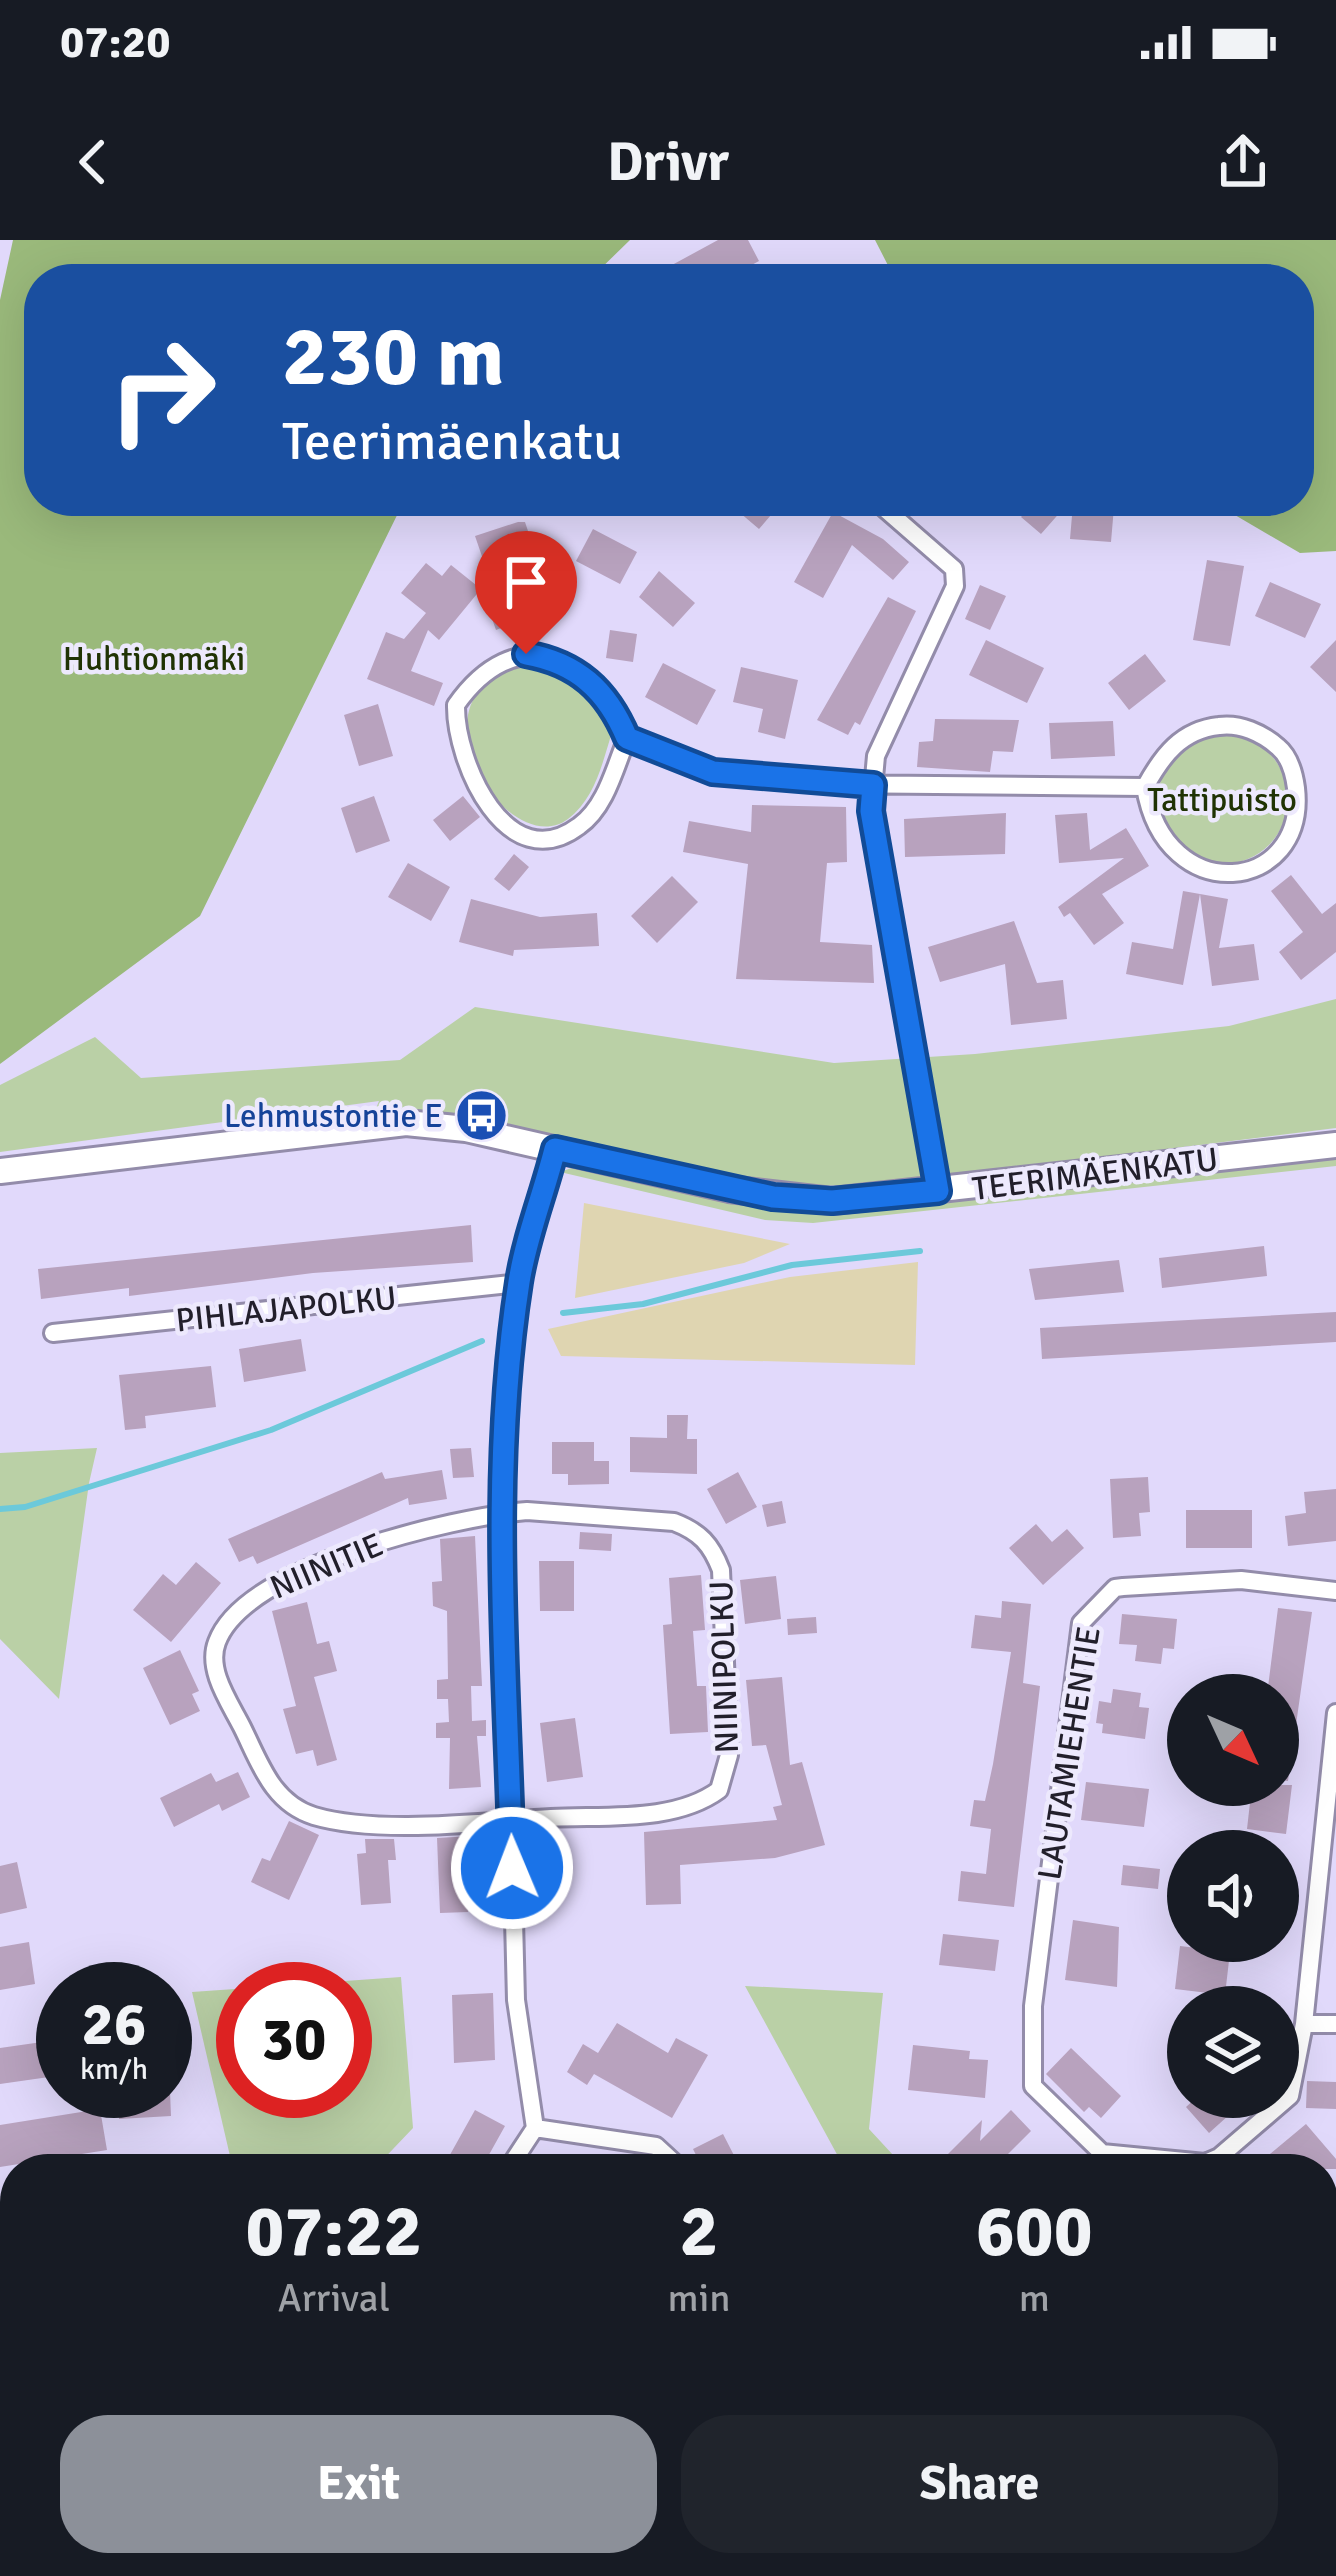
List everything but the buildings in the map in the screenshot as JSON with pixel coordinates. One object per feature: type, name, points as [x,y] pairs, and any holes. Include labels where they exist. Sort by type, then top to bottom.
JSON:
[{"type":"street","points":[[893,516],[954,569],[955,586],[876,756],[871,811],[938,1191]]},
{"type":"street","points":[[627,738],[591,816],[576,830],[548,839],[514,831],[484,800],[465,767],[455,734],[456,705],[494,663],[526,654],[557,660],[586,676],[616,711],[627,738],[713,772],[873,785],[1144,787]]},
{"type":"street","points":[[1229,724],[1259,733],[1282,750],[1294,776],[1298,809],[1277,853],[1233,873],[1207,872],[1187,865],[1171,850],[1148,811],[1144,787],[1178,741],[1204,727],[1229,724]]},
{"type":"street","name":"TEERIMÄENKATU","points":[[0,1172],[406,1123],[466,1129],[773,1197],[832,1201],[1336,1144]]},
{"type":"street","points":[[518,2154],[536,2128],[516,2000],[504,1513],[508,1386],[519,1283],[555,1149]]},
{"type":"street","name":"PIHLAJAPOLKU","points":[[52,1333],[519,1283]]},
{"type":"street","name":"NIINIPOLKU","points":[[504,1513],[674,1522],[705,1539],[721,1570],[730,1755],[719,1790],[675,1810],[511,1820]]},
{"type":"street","name":"NIINITIE","points":[[504,1513],[403,1533],[262,1591],[227,1625],[215,1657],[223,1689],[273,1790],[292,1807],[358,1823],[511,1820]]},
{"type":"street","name":"LAUTAMIEHENTIE","points":[[1112,2154],[1091,2146],[1033,2086],[1033,2006],[1085,1615],[1123,1587],[1241,1580],[1336,1592]]},
{"type":"street","name":"LAUTAMIEHENTIE","points":[[1222,2154],[1290,2096],[1304,2024],[1336,1713]]},
{"type":"street","points":[[1304,2024],[1336,2024]]},
{"type":"street","points":[[536,2128],[656,2146],[665,2154]]},
{"type":"green space","name":"Huhtionmäki","points":[[13,240],[630,240],[605,264],[24,264],[24,516],[397,516],[200,916],[0,1064],[0,300]]},
{"type":"green space","points":[[875,240],[1336,240],[1336,551],[1300,553],[1237,516],[1314,516],[1314,264],[887,264]]},
{"type":"green space","points":[[525,663],[554,672],[576,686],[613,729],[597,778],[578,810],[544,827],[518,818],[495,798],[477,770],[467,738],[470,707],[488,681]]},
{"type":"green space","name":"Tattipuisto","points":[[1223,734],[1248,739],[1269,753],[1283,774],[1288,799],[1283,824],[1269,845],[1248,859],[1223,864],[1198,859],[1177,845],[1163,824],[1158,799],[1163,774],[1177,753],[1198,739]]},
{"type":"green space","points":[[1336,999],[1336,1128],[878,1185],[788,1186],[526,1130],[375,1111],[379,1101],[0,1152],[0,1085],[95,1037],[141,1078],[400,1060],[475,1007],[834,1063],[975,1054],[1229,1026]]},
{"type":"green space","points":[[1336,1152],[1336,1166],[813,1223],[765,1220],[560,1172],[574,1167],[716,1199],[820,1214]]},
{"type":"green space","points":[[97,1448],[59,1699],[0,1639],[0,1453]]},
{"type":"green space","points":[[401,1977],[413,2128],[388,2154],[230,2154],[221,2118],[372,2118],[372,1979]]},
{"type":"green space","points":[[745,1986],[883,1993],[869,2129],[892,2154],[837,2154]]},
{"type":"green space","points":[[216,1990],[216,2096],[192,1992]]},
{"type":"sand","points":[[584,1203],[790,1244],[744,1263],[575,1298]]},
{"type":"sand","points":[[918,1262],[915,1365],[561,1356],[548,1329],[790,1277]]},
{"type":"waterway","points":[[563,1313],[643,1304],[792,1265],[920,1251]]},
{"type":"waterway","points":[[0,1509],[25,1507],[271,1430],[482,1341]]},
{"type":"place","name":"Lehmustontie E","points":[[482,1115]]},
{"type":"route","points":[[512,1868],[504,1513],[508,1386],[519,1283],[555,1149],[773,1197],[832,1201],[938,1191],[871,811],[873,785],[713,772],[627,738],[616,711],[586,676],[557,660],[526,654]]}]
